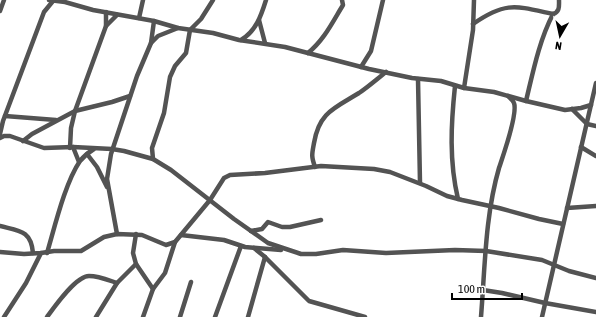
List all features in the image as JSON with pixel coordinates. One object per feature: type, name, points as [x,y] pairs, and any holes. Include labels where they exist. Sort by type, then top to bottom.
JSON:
[{"type":"street","points":[[0,11],[4,0]]},
{"type":"street","points":[[0,134],[5,116],[44,12],[51,0],[65,1],[118,15],[139,18],[178,28],[213,33],[241,40],[265,43],[308,52],[361,67],[418,79],[441,81],[455,86],[483,90],[566,110],[593,102]]},
{"type":"street","points":[[139,18],[143,0]]},
{"type":"street","points":[[153,159],[152,148],[164,113],[170,77],[175,66],[186,52],[190,30],[201,19],[213,0]]},
{"type":"street","points":[[241,40],[253,30],[259,20],[266,0]]},
{"type":"street","points":[[308,52],[325,36],[343,5],[342,0]]},
{"type":"street","points":[[361,67],[371,51],[382,0]]},
{"type":"street","points":[[464,88],[468,71],[474,0]]},
{"type":"street","points":[[526,101],[540,46],[548,23],[553,14],[559,10],[559,0]]},
{"type":"street","points":[[473,24],[496,10],[511,6],[553,14]]},
{"type":"street","points":[[79,162],[72,148],[71,128],[75,111],[106,26],[106,12]]},
{"type":"street","points":[[106,26],[118,15]]},
{"type":"street","points":[[259,20],[265,43]]},
{"type":"street","points":[[117,234],[107,179],[112,149],[143,60],[151,43],[154,22]]},
{"type":"street","points":[[151,43],[158,36],[178,28]]},
{"type":"street","points":[[315,167],[312,158],[315,135],[323,119],[339,104],[360,93],[386,72]]},
{"type":"street","points":[[418,79],[420,183]]},
{"type":"street","points":[[542,317],[581,147],[593,102],[596,83]]},
{"type":"street","points":[[455,86],[451,129],[451,155],[454,182],[458,199]]},
{"type":"street","points":[[22,141],[56,120],[75,111],[130,96]]},
{"type":"street","points":[[481,317],[486,251],[492,206],[499,170],[514,116],[514,103],[508,96]]},
{"type":"street","points":[[572,109],[587,124],[596,126]]},
{"type":"street","points":[[5,116],[56,120]]},
{"type":"street","points":[[2,125],[10,136]]},
{"type":"street","points":[[0,138],[10,136],[44,148],[112,149],[153,159],[171,170],[268,243],[287,250],[305,254],[343,250],[386,253],[455,250],[486,251],[542,260],[569,271],[596,278]]},
{"type":"street","points":[[581,147],[596,156]]},
{"type":"street","points":[[47,253],[69,184],[79,162],[94,149]]},
{"type":"street","points":[[87,154],[97,167],[108,188]]},
{"type":"street","points":[[143,317],[153,289],[165,273],[175,242],[210,200],[224,178],[230,175],[315,167],[382,170],[420,183],[440,193],[458,199],[563,224]]},
{"type":"street","points":[[567,208],[596,206]]},
{"type":"street","points":[[251,231],[262,229],[268,222],[282,227],[290,227],[321,220]]},
{"type":"street","points":[[0,226],[27,234],[31,240],[33,254]]},
{"type":"street","points":[[0,252],[33,254],[54,251],[82,251],[98,240],[109,235],[117,234],[136,234],[169,245],[175,242]]},
{"type":"street","points":[[136,234],[133,253],[136,264],[153,289]]},
{"type":"street","points":[[181,235],[224,240],[241,246],[254,248],[287,250]]},
{"type":"street","points":[[215,317],[241,246]]},
{"type":"street","points":[[254,248],[309,301],[365,317]]},
{"type":"street","points":[[4,317],[26,283],[41,253]]},
{"type":"street","points":[[248,317],[265,257]]},
{"type":"street","points":[[96,317],[117,283],[136,264]]},
{"type":"street","points":[[47,317],[80,279],[89,276],[98,277],[117,283]]},
{"type":"street","points":[[180,317],[191,282]]},
{"type":"street","points":[[483,290],[596,312]]}]
